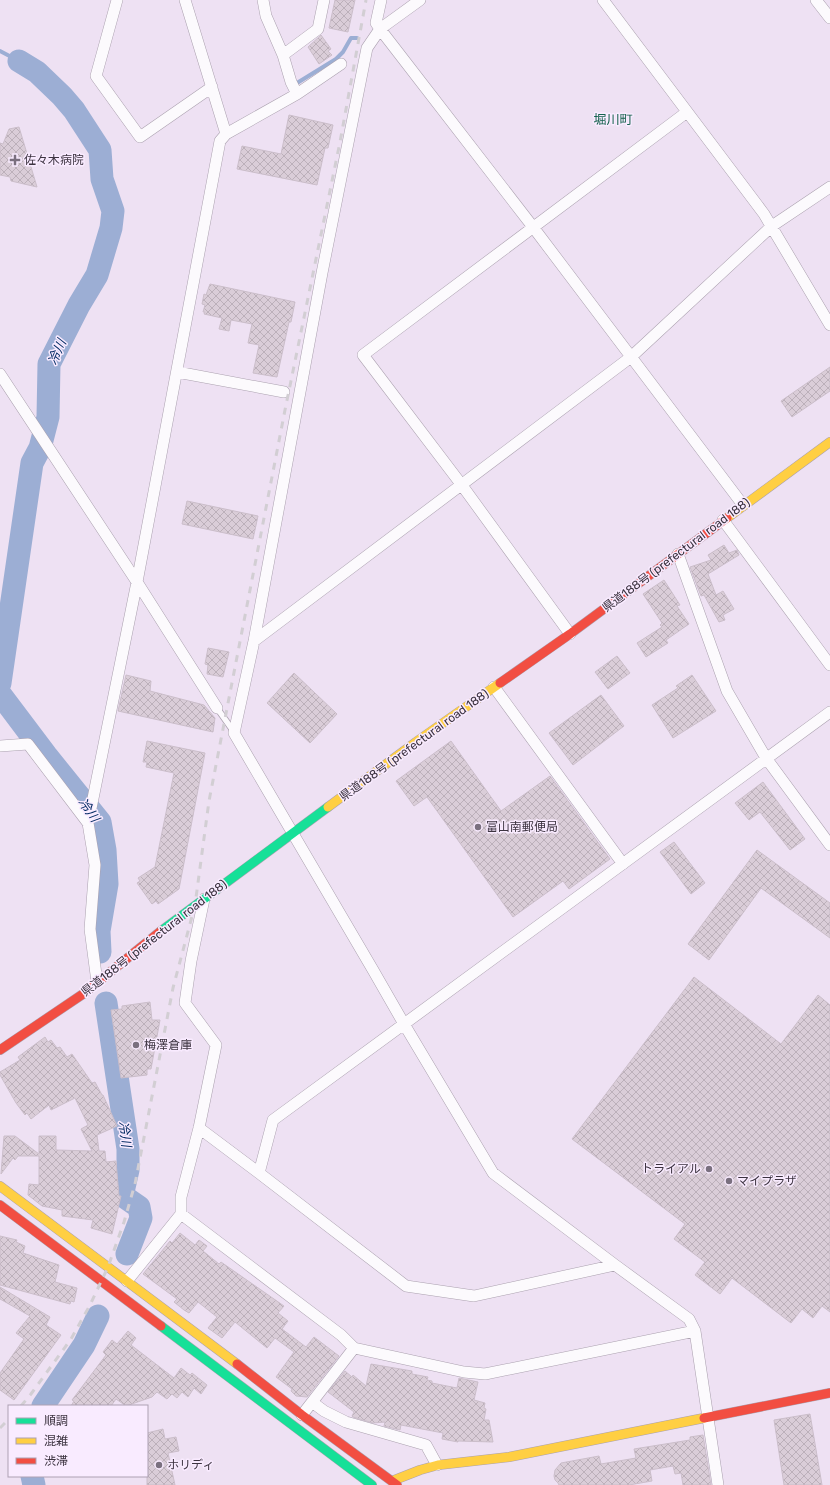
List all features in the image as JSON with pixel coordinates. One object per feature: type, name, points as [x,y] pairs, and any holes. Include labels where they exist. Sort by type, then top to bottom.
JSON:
[{"type":"street","points":[[117,0],[96,76],[140,136],[212,87]]},
{"type":"street","points":[[185,0],[226,134]]},
{"type":"street","points":[[263,0],[266,16],[297,94]]},
{"type":"street","points":[[282,55],[318,29],[324,0]]},
{"type":"street","points":[[381,0],[376,23],[380,29],[743,506]]},
{"type":"street","points":[[420,0],[380,29],[367,48],[320,281],[254,641],[234,733],[493,1173],[689,1319],[695,1331],[718,1485]]},
{"type":"street","points":[[603,0],[772,226],[830,325]]},
{"type":"street","points":[[816,0],[830,18]]},
{"type":"street","points":[[97,982],[90,929],[95,865],[88,823],[137,582],[220,141],[226,134],[297,94],[341,64]]},
{"type":"street","points":[[570,634],[461,484],[363,355],[687,112]]},
{"type":"street","points":[[254,641],[631,357],[772,226],[830,187]]},
{"type":"street","points":[[177,372],[284,392]]},
{"type":"street","points":[[0,374],[137,582],[217,708]]},
{"type":"street","name":"県道188号 (prefectural road 188)","points":[[0,1050],[83,994],[162,929],[293,832],[416,742],[570,634],[830,442]]},
{"type":"street","points":[[723,520],[830,665]]},
{"type":"street","points":[[678,554],[726,691],[766,758],[830,845]]},
{"type":"street","points":[[494,687],[623,864]]},
{"type":"street","points":[[259,1173],[273,1120],[830,712]]},
{"type":"street","points":[[0,746],[28,744],[88,823]]},
{"type":"street","points":[[127,1281],[181,1214],[181,1197],[199,1128],[216,1045],[185,1003],[191,961],[204,899]]},
{"type":"street","points":[[199,1128],[406,1286],[474,1296],[615,1265]]},
{"type":"street","points":[[0,1186],[302,1415],[366,1461],[390,1484],[405,1475],[437,1465],[502,1459],[707,1418],[757,1406],[830,1393]]},
{"type":"street","points":[[0,1205],[372,1485]]},
{"type":"street","points":[[181,1214],[341,1335],[354,1348],[464,1372],[485,1374],[695,1331]]},
{"type":"street","points":[[302,1415],[354,1348]]},
{"type":"street","points":[[312,1402],[324,1411],[346,1422],[426,1445],[437,1465]]},
{"type":"lane","points":[[217,708],[234,733]]},
{"type":"building","points":[[335,0],[355,0],[348,32],[329,28]]},
{"type":"building","points":[[321,35],[331,49],[328,51],[332,55],[319,64],[308,47]]},
{"type":"building","points":[[289,115],[333,125],[328,148],[325,148],[317,185],[237,169],[242,146],[281,154]]},
{"type":"building","name":"佐々木病院","points":[[19,127],[37,187],[11,181],[10,177],[0,175],[0,143],[3,144],[9,129]]},
{"type":"building","points":[[210,284],[295,302],[277,377],[253,373],[259,345],[248,343],[252,324],[231,320],[229,331],[219,329],[222,318],[204,314],[205,312],[203,312],[205,305],[202,304],[204,294],[206,295]]},
{"type":"building","points":[[830,367],[830,391],[792,417],[781,401]]},
{"type":"building","points":[[187,501],[258,516],[253,539],[182,524]]},
{"type":"building","points":[[724,545],[729,553],[737,550],[739,555],[708,574],[716,595],[723,591],[734,609],[723,615],[725,620],[719,622],[704,595],[701,596],[690,567],[711,560],[708,555]]},
{"type":"building","points":[[664,580],[680,605],[677,606],[689,624],[666,640],[668,643],[646,657],[637,643],[662,627],[660,625],[662,623],[643,594]]},
{"type":"building","points":[[208,648],[229,652],[223,677],[207,674],[208,665],[205,664]]},
{"type":"building","points":[[617,656],[630,673],[608,689],[595,672]]},
{"type":"building","points":[[294,673],[337,714],[310,743],[267,703]]},
{"type":"building","points":[[126,675],[151,681],[150,691],[204,705],[215,718],[213,732],[118,711]]},
{"type":"building","points":[[692,675],[716,711],[673,738],[652,705],[678,688],[676,686]]},
{"type":"building","points":[[601,695],[624,726],[573,765],[549,733]]},
{"type":"building","points":[[147,741],[205,753],[179,889],[158,904],[156,901],[152,904],[137,883],[140,881],[138,878],[155,867],[174,773],[146,767],[147,762],[143,762]]},
{"type":"building","points":[[451,741],[501,811],[550,776],[610,859],[569,889],[563,881],[513,917],[427,797],[414,806],[396,781]]},
{"type":"building","points":[[763,782],[805,839],[790,850],[760,812],[749,820],[735,803]]},
{"type":"building","points":[[674,842],[705,883],[691,894],[660,852]]},
{"type":"building","points":[[757,850],[830,903],[830,938],[761,888],[709,960],[688,944]]},
{"type":"building","name":"マイプラザ","points":[[694,977],[781,1044],[818,995],[830,1005],[830,1312],[822,1306],[813,1318],[802,1309],[791,1323],[732,1278],[720,1294],[695,1275],[705,1262],[674,1239],[685,1224],[572,1139]]},
{"type":"building","name":"梅澤倉庫","points":[[150,1002],[152,1020],[160,1020],[151,1069],[147,1069],[147,1075],[121,1078],[111,1010],[122,1009],[122,1006]]},
{"type":"building","points":[[45,1037],[48,1042],[51,1040],[57,1048],[60,1047],[67,1057],[72,1054],[92,1083],[95,1082],[103,1095],[117,1126],[97,1135],[99,1151],[105,1151],[106,1162],[116,1161],[119,1196],[121,1196],[112,1234],[91,1228],[93,1220],[62,1216],[62,1210],[42,1206],[28,1195],[29,1184],[39,1185],[39,1156],[18,1156],[15,1160],[13,1158],[1,1174],[4,1136],[15,1136],[39,1154],[39,1136],[56,1136],[56,1150],[92,1151],[81,1129],[88,1125],[75,1098],[51,1110],[49,1105],[31,1119],[27,1113],[25,1115],[16,1103],[0,1075],[0,1072],[20,1060],[18,1057]]},
{"type":"building","points":[[180,1233],[195,1245],[199,1240],[207,1246],[203,1251],[219,1264],[221,1262],[284,1306],[278,1313],[288,1321],[282,1329],[306,1347],[314,1337],[339,1356],[307,1397],[296,1396],[291,1391],[292,1389],[276,1377],[294,1352],[275,1338],[267,1348],[235,1322],[222,1338],[208,1328],[217,1317],[198,1302],[189,1313],[174,1302],[177,1299],[143,1274],[170,1241],[172,1243]]},
{"type":"building","points":[[0,1236],[17,1240],[16,1242],[25,1246],[23,1253],[59,1265],[55,1282],[77,1288],[74,1302],[71,1301],[70,1304],[0,1285]]},
{"type":"building","points":[[0,1287],[50,1317],[46,1325],[61,1335],[14,1400],[0,1390],[0,1373],[24,1339],[16,1333],[30,1316],[0,1299]]},
{"type":"building","points":[[128,1331],[136,1338],[131,1345],[174,1378],[181,1368],[190,1375],[192,1373],[207,1385],[201,1394],[194,1388],[188,1397],[182,1392],[177,1398],[172,1394],[167,1399],[157,1392],[152,1397],[129,1405],[125,1405],[116,1399],[112,1405],[72,1405],[74,1401],[72,1400],[106,1355],[103,1352],[112,1340],[117,1344]]},
{"type":"building","points":[[371,1364],[412,1371],[412,1374],[428,1377],[427,1380],[432,1381],[432,1383],[457,1388],[459,1378],[478,1382],[474,1400],[485,1403],[484,1408],[486,1409],[484,1420],[489,1420],[493,1442],[458,1442],[442,1439],[443,1433],[401,1425],[400,1430],[384,1426],[385,1422],[373,1423],[353,1417],[354,1412],[328,1392],[345,1371],[352,1377],[353,1375],[366,1386]]},
{"type":"building","points":[[810,1414],[822,1485],[784,1485],[774,1420]]},
{"type":"building","name":"ホリディ","points":[[163,1429],[165,1439],[176,1437],[179,1451],[168,1453],[175,1485],[147,1485],[148,1433]]},
{"type":"building","points":[[703,1435],[711,1485],[683,1485],[681,1473],[675,1474],[673,1466],[650,1470],[652,1481],[629,1485],[559,1485],[555,1480],[555,1470],[561,1463],[599,1456],[601,1464],[636,1458],[634,1449],[690,1440],[690,1437]]},
{"type":"waterway","points":[[297,83],[336,59],[343,52],[351,38],[357,38]]},
{"type":"waterway","points":[[0,51],[19,61]]},
{"type":"waterway","name":"冷川","points":[[0,683],[32,463],[40,448],[48,417],[49,364],[79,305],[97,275],[111,228],[113,211],[102,179],[100,150],[74,110],[62,96],[37,72],[19,61]]},
{"type":"waterway","name":"冷川","points":[[0,694],[46,755],[100,822],[105,850],[107,884],[99,931],[100,952]]},
{"type":"waterway","name":"冷川","points":[[106,1003],[128,1149],[128,1170],[123,1192],[126,1198],[139,1207],[141,1218],[127,1254]]},
{"type":"waterway","name":"冷川","points":[[44,1405],[84,1345],[98,1316]]},
{"type":"waterway","name":"冷川","points":[[32,1477],[34,1485]]},
{"type":"railway","points":[[22,1405],[71,1339],[90,1305],[108,1267],[124,1222],[135,1184],[173,988],[195,905],[209,801],[285,410],[340,142],[366,0]]},
{"type":"railway","points":[[0,1428],[8,1420]]},
{"type":"traffic: fast","points":[[161,931],[328,807]]},
{"type":"traffic: fast","points":[[161,1326],[372,1485]]},
{"type":"traffic: slow","points":[[727,518],[830,442]]},
{"type":"traffic: slow","points":[[328,807],[416,742],[500,683]]},
{"type":"traffic: slow","points":[[0,1186],[237,1364]]},
{"type":"traffic: slow","points":[[392,1481],[438,1465],[509,1457],[704,1418]]},
{"type":"traffic: jam","points":[[500,683],[570,634],[727,518]]},
{"type":"traffic: jam","points":[[0,1050],[83,994],[161,931]]},
{"type":"traffic: jam","points":[[0,1205],[161,1326]]},
{"type":"traffic: jam","points":[[237,1364],[302,1415],[397,1485]]},
{"type":"traffic: jam","points":[[704,1418],[830,1393]]},
{"type":"place","name":"佐々木病院","points":[[15,160]]},
{"type":"place","name":"富山南郵便局","points":[[478,827]]},
{"type":"place","name":"梅澤倉庫","points":[[136,1045]]},
{"type":"place","name":"トライアル","points":[[709,1169]]},
{"type":"place","name":"マイプラザ","points":[[729,1181]]},
{"type":"place","name":"ホリディ","points":[[159,1465]]},
{"type":"district","name":"堀川町","points":[[613,119]]}]
